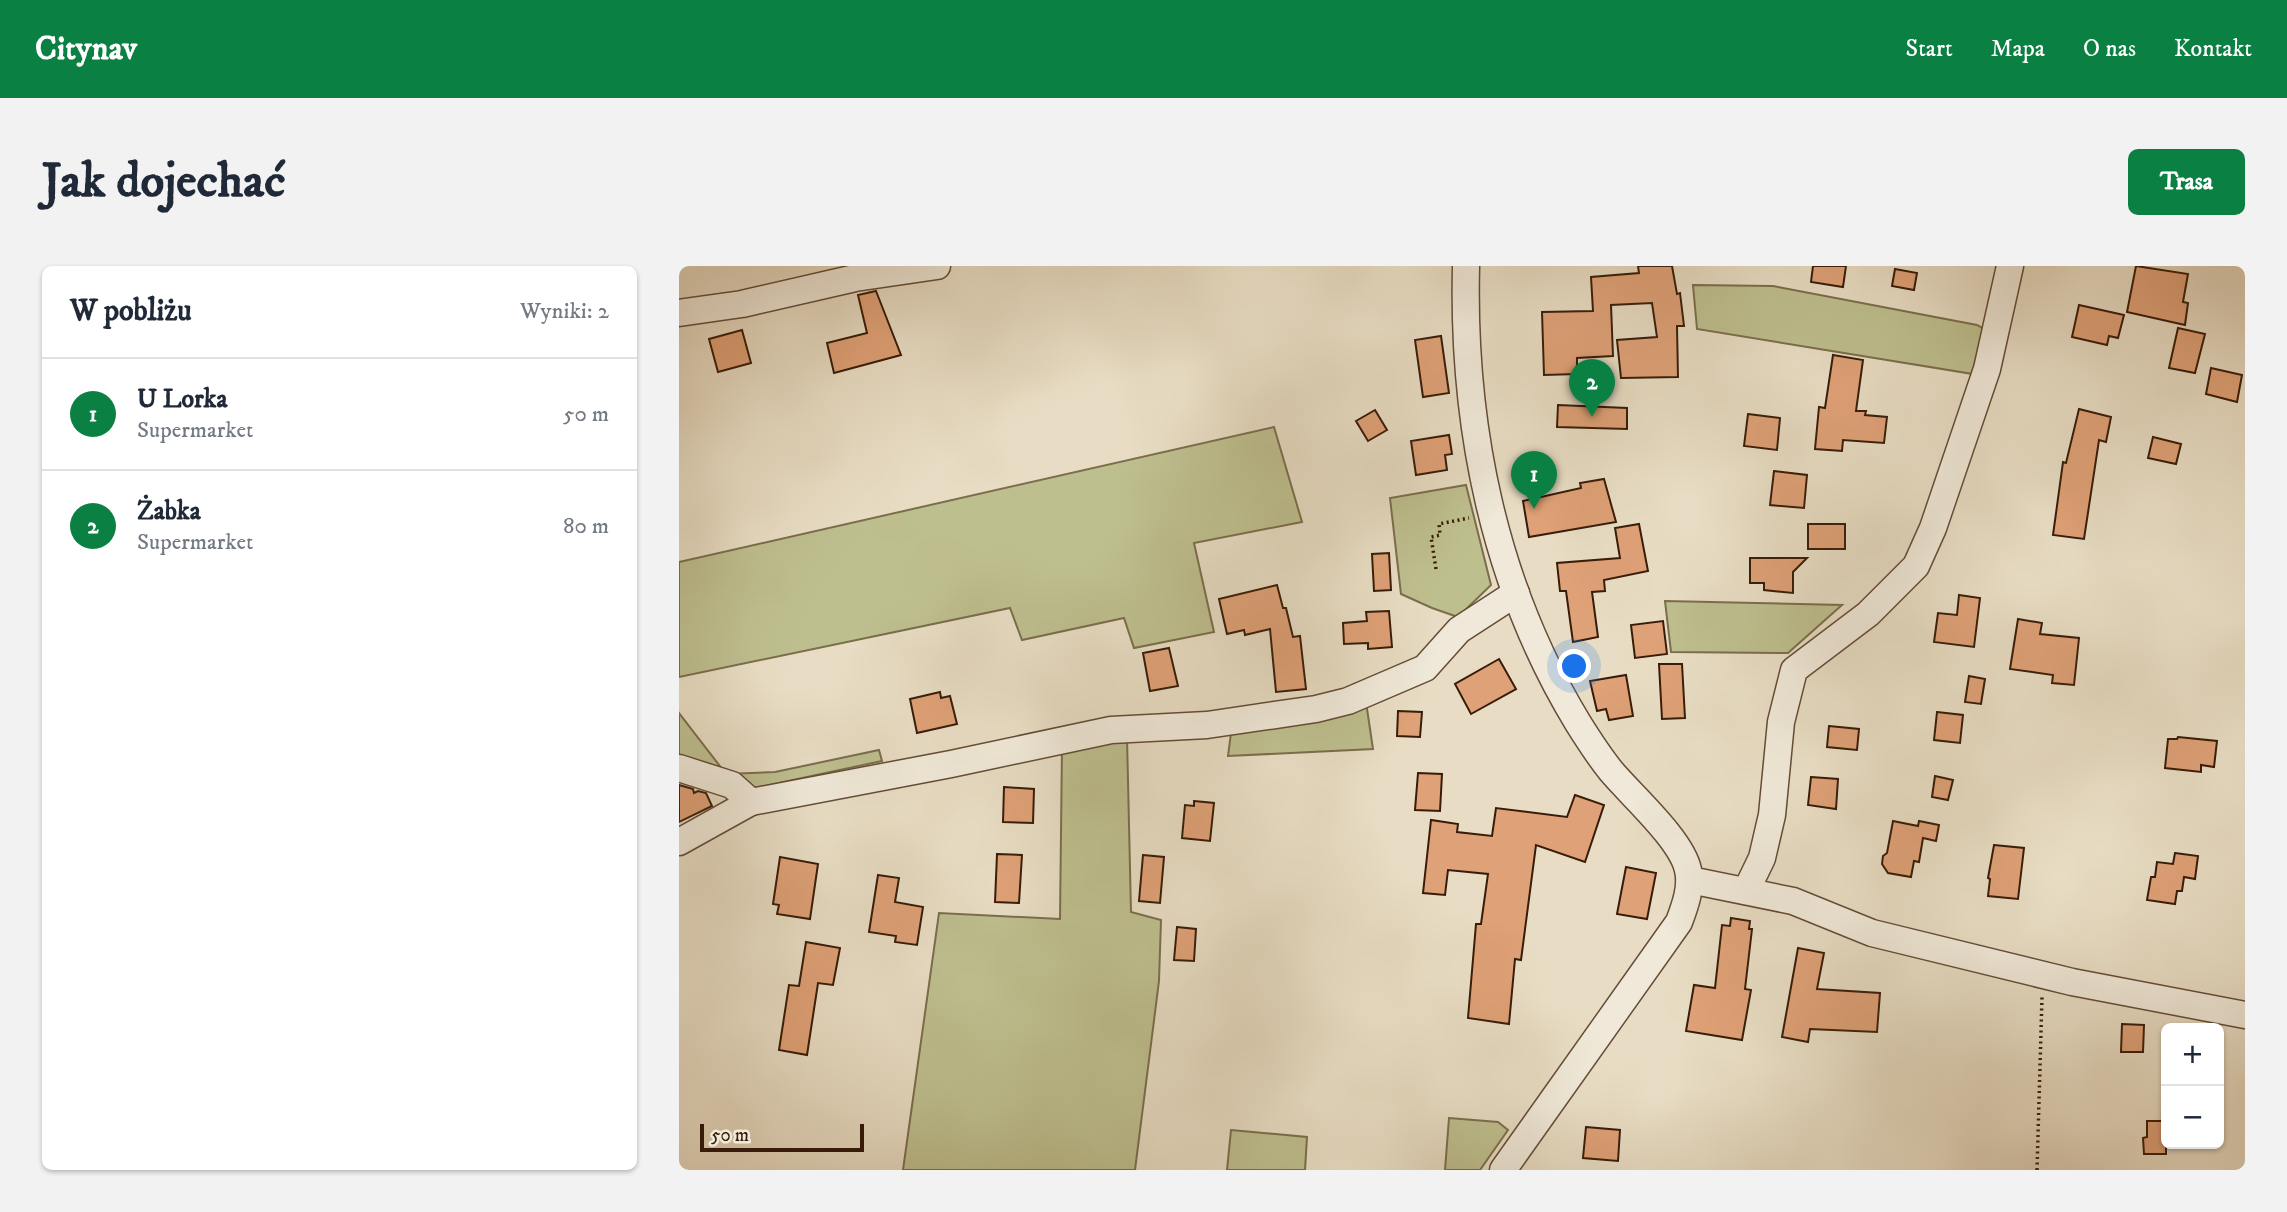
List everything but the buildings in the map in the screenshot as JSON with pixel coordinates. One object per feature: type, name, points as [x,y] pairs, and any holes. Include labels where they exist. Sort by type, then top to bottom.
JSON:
[{"type":"street","points":[[679,313],[742,304],[855,278],[937,266]]},
{"type":"street","points":[[1466,266],[1470,386],[1481,475],[1492,523],[1516,593],[1553,678],[1577,722],[1608,767],[1681,852],[1690,880],[1679,922],[1503,1170]]},
{"type":"street","points":[[1746,891],[1762,858],[1770,825],[1781,722],[1794,670],[1868,614],[1916,566],[1933,528],[1987,369],[2010,266]]},
{"type":"street","points":[[679,842],[751,802],[1111,730],[1207,725],[1317,709],[1348,701],[1425,668],[1459,630],[1516,593]]},
{"type":"street","points":[[679,768],[732,785],[751,802]]},
{"type":"street","points":[[1690,880],[1793,901],[1873,933],[2042,974],[2245,1015]]},
{"type":"path","points":[[1436,569],[1431,537],[1440,535],[1439,524],[1478,516]]},
{"type":"path","points":[[2037,1170],[2042,974]]},
{"type":"green space","points":[[1693,285],[1773,286],[1977,325],[1986,330],[1973,374],[1697,329]]},
{"type":"green space","points":[[1274,427],[1302,522],[1194,543],[1214,632],[1134,648],[1124,618],[1022,640],[1010,608],[679,677],[679,562]]},
{"type":"green space","points":[[1466,485],[1491,585],[1458,617],[1401,594],[1390,498]]},
{"type":"green space","points":[[1665,601],[1842,605],[1788,653],[1671,652]]},
{"type":"green space","points":[[1366,702],[1373,749],[1228,756],[1231,733]]},
{"type":"green space","points":[[679,713],[726,774],[775,772],[879,750],[882,761],[755,788],[679,760]]},
{"type":"green space","points":[[1127,737],[1131,912],[1161,920],[1159,981],[1135,1170],[903,1170],[939,913],[1060,919],[1062,746]]},
{"type":"green space","points":[[1449,1118],[1498,1122],[1508,1130],[1480,1170],[1445,1170]]},
{"type":"green space","points":[[1231,1130],[1307,1137],[1305,1170],[1227,1170]]},
{"type":"place","name":"Żabka","points":[[1592,417]]},
{"type":"place","name":"U Lorka","points":[[1534,509]]}]
